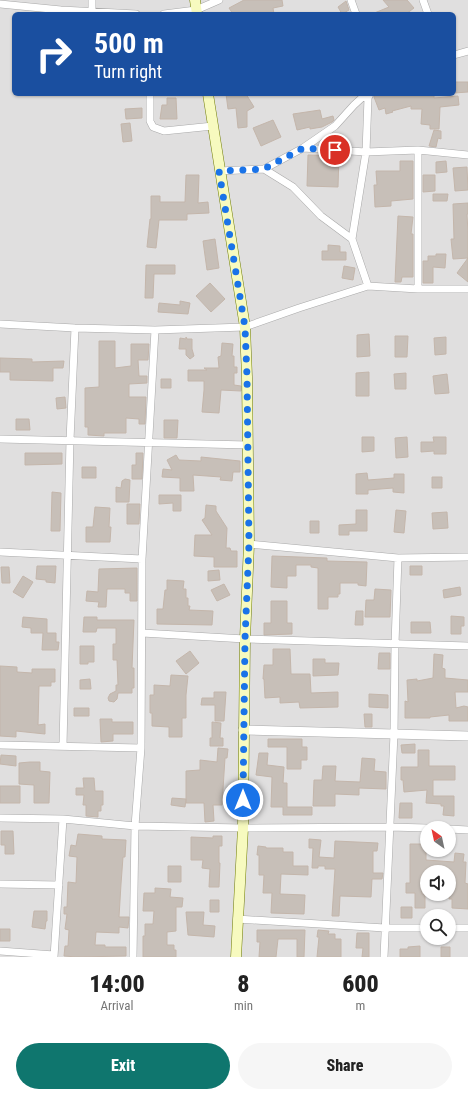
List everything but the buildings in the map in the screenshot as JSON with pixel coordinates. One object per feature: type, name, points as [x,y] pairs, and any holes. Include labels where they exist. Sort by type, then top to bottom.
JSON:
[{"type":"main road","points":[[195,0],[196,12]]},
{"type":"main road","points":[[208,96],[219,171],[245,327],[247,377],[249,544],[243,730],[243,828],[236,957]]},
{"type":"street","points":[[92,0],[92,11]]},
{"type":"street","points":[[196,12],[219,0]]},
{"type":"street","points":[[351,0],[355,12]]},
{"type":"street","points":[[423,0],[427,12]]},
{"type":"street","points":[[0,4],[61,10],[107,12]]},
{"type":"street","points":[[456,54],[468,51]]},
{"type":"street","points":[[150,96],[150,121],[153,127],[164,131],[213,126]]},
{"type":"street","points":[[219,171],[264,169],[303,148],[335,126],[364,96]]},
{"type":"street","points":[[368,286],[352,239],[366,152],[369,96]]},
{"type":"street","points":[[303,148],[366,152],[418,150],[468,155]]},
{"type":"street","points":[[418,150],[418,289]]},
{"type":"street","points":[[264,169],[293,187],[321,216],[352,239]]},
{"type":"street","points":[[0,324],[155,330],[245,327],[368,286],[418,289],[468,289]]},
{"type":"street","points":[[63,746],[70,440],[75,328]]},
{"type":"street","points":[[133,957],[135,826],[141,748],[142,559],[155,330]]},
{"type":"street","points":[[0,439],[248,445]]},
{"type":"street","points":[[249,544],[398,558],[468,557]]},
{"type":"street","points":[[0,552],[142,559]]},
{"type":"street","points":[[384,957],[394,734],[394,644],[398,558]]},
{"type":"street","points":[[142,633],[245,639],[468,646]]},
{"type":"street","points":[[243,730],[468,736]]},
{"type":"street","points":[[0,745],[141,748]]},
{"type":"street","points":[[0,818],[63,819],[135,826],[243,828],[420,828]]},
{"type":"street","points":[[0,951],[54,956],[63,819]]},
{"type":"street","points":[[456,830],[468,830]]},
{"type":"street","points":[[0,884],[59,885]]},
{"type":"street","points":[[237,919],[385,928],[420,928]]},
{"type":"street","points":[[456,928],[468,928]]},
{"type":"shaded area","points":[[0,0],[468,0],[468,957],[0,957]]},
{"type":"route","points":[[243,800],[245,639],[249,544],[247,377],[245,327],[219,171],[264,169],[303,148],[335,150]]}]
